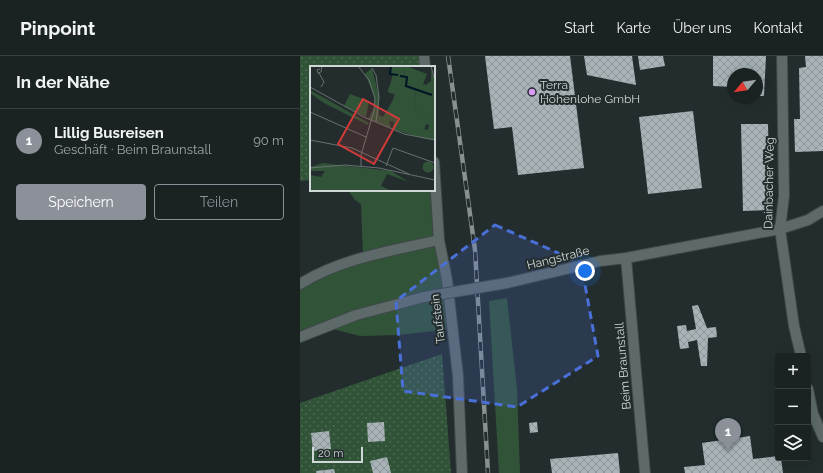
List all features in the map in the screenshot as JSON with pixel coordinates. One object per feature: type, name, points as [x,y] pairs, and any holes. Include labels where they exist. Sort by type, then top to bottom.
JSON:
[{"type":"street","points":[[424,56],[425,66]]},
{"type":"street","name":"Dainbacher Weg","points":[[782,56],[784,196],[780,229],[794,326],[800,353]]},
{"type":"street","name":"Taufstein","points":[[435,178],[439,240],[447,280],[458,376],[462,473]]},
{"type":"street","name":"Hangstraße","points":[[300,338],[356,315],[424,298],[508,283],[600,261],[626,258],[780,229],[808,220],[823,211]]},
{"type":"street","points":[[300,284],[340,264],[363,257],[439,240]]},
{"type":"street","name":"Beim Braunstall","points":[[626,258],[646,473]]},
{"type":"street","points":[[811,404],[813,414],[823,437]]},
{"type":"highlighted area","points":[[495,225],[581,263],[598,356],[517,407],[403,391],[396,301]]},
{"type":"green space","points":[[300,56],[424,56],[422,66],[310,66],[310,180],[300,181]]},
{"type":"green space","points":[[349,191],[434,191],[453,329],[398,335],[360,336],[325,327],[300,337],[300,284],[363,257],[361,204],[355,200]]},
{"type":"green space","points":[[507,298],[517,389],[520,473],[499,473],[489,301]]},
{"type":"green space","points":[[442,354],[451,473],[300,473],[300,403]]},
{"type":"building","name":"Terra Hohenlohe GmbH","points":[[485,56],[570,56],[584,168],[518,175],[512,127],[494,129]]},
{"type":"building","points":[[584,56],[632,56],[636,85],[587,75]]},
{"type":"building","points":[[638,56],[663,56],[665,66],[640,70]]},
{"type":"building","points":[[713,56],[766,56],[764,96],[763,68],[727,68],[727,87],[713,86]]},
{"type":"building","points":[[805,56],[823,56],[823,151],[795,152],[794,119],[800,119],[799,68],[806,67]]},
{"type":"building","points":[[693,111],[702,188],[648,194],[639,117]]},
{"type":"building","points":[[741,124],[768,124],[770,210],[743,211]]},
{"type":"building","points":[[698,305],[707,328],[716,327],[717,337],[708,338],[707,366],[701,366],[697,340],[688,342],[689,348],[680,349],[677,326],[686,325],[687,331],[696,329],[692,306]]},
{"type":"building","points":[[384,422],[385,441],[368,442],[367,423]]},
{"type":"building","points":[[537,422],[538,432],[530,433],[529,423]]},
{"type":"building","points":[[329,431],[331,449],[313,451],[311,433]]},
{"type":"building","points":[[750,436],[753,459],[775,456],[775,461],[781,461],[783,473],[685,473],[684,467],[705,465],[702,443]]},
{"type":"building","points":[[618,453],[620,473],[552,473],[550,459]]},
{"type":"building","points":[[387,457],[391,473],[373,473],[370,461]]},
{"type":"building","points":[[334,469],[335,473],[316,473],[316,471]]},
{"type":"railway","points":[[448,56],[475,250],[488,473]]},
{"type":"place","name":"Terra Hohenlohe GmbH","points":[[532,92]]},
{"type":"place","name":"Lillig Busreisen","points":[[728,451]]}]
